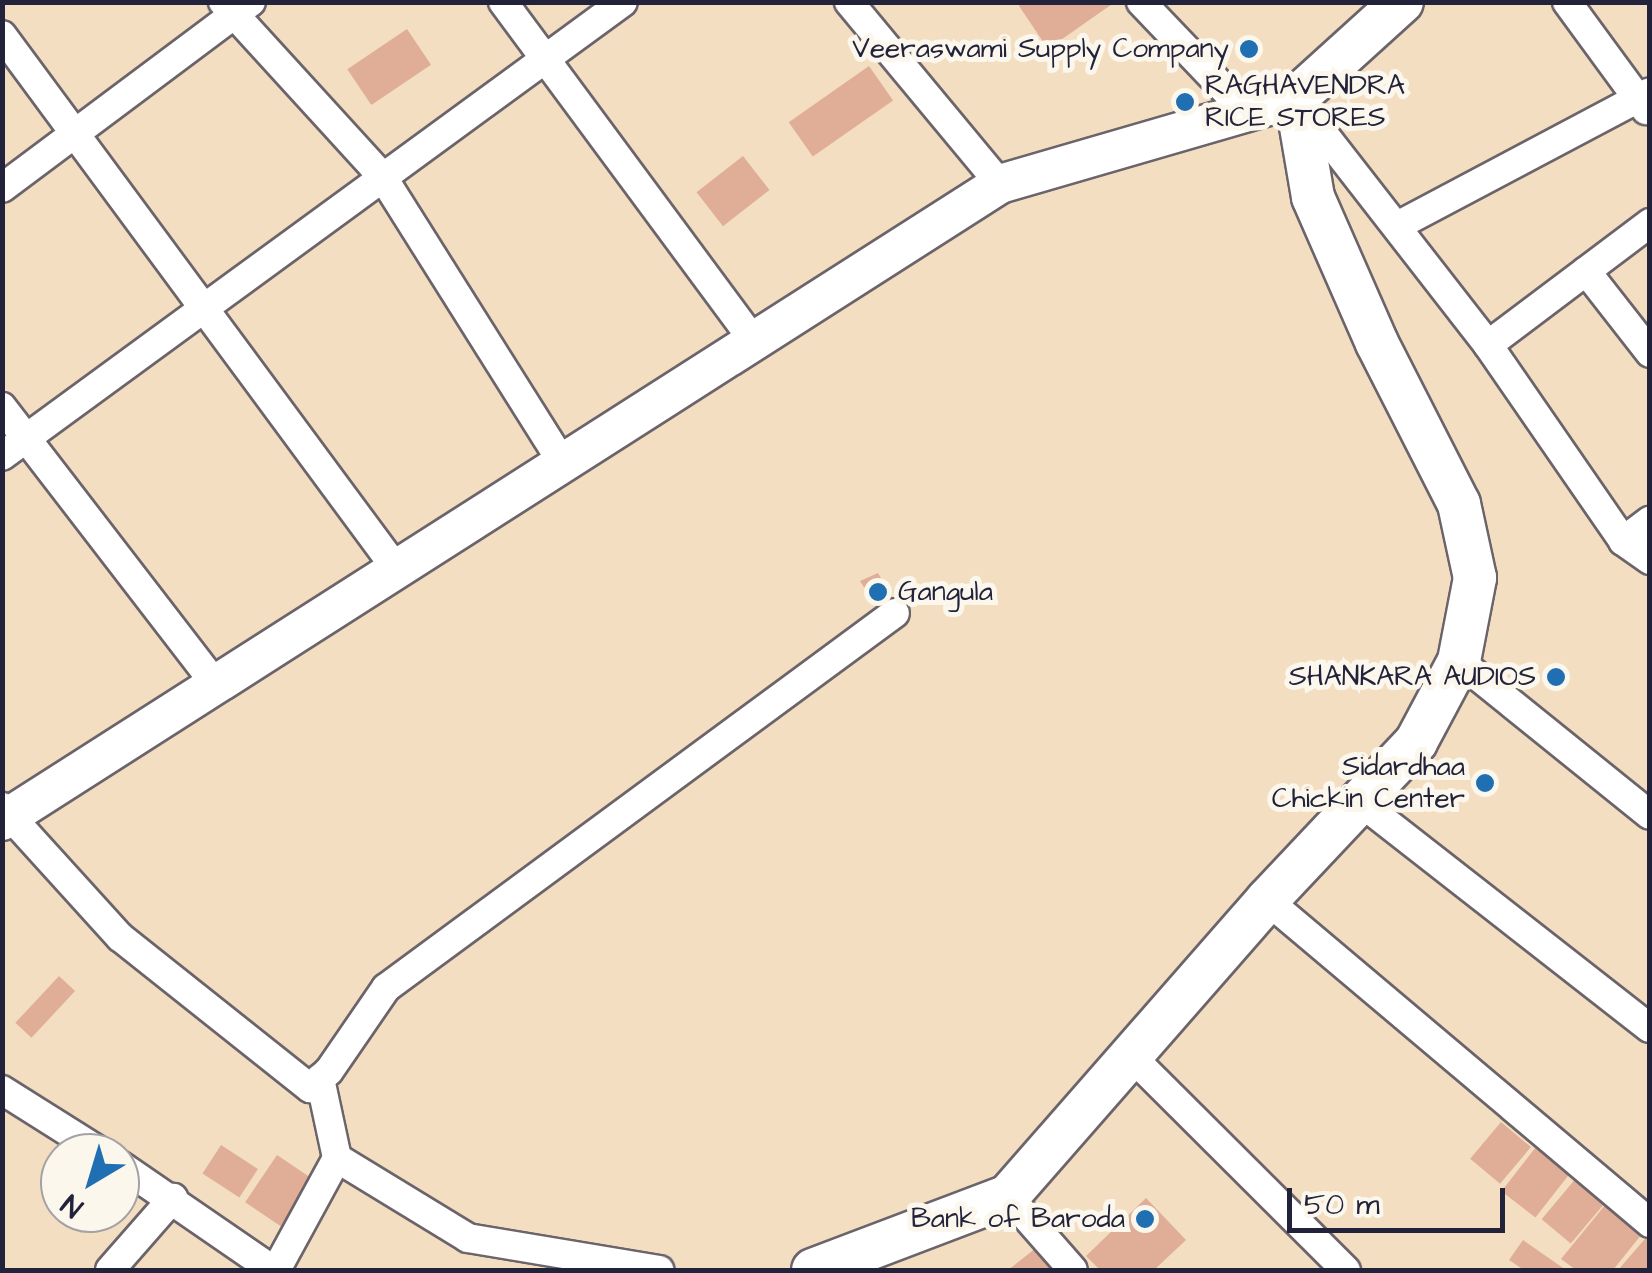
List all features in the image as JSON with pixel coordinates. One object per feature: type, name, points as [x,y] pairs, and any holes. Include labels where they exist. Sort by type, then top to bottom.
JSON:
[{"type":"main road","points":[[5,815],[218,686],[561,460],[1000,184],[1296,98],[1402,2]]},
{"type":"main road","points":[[813,1270],[1008,1196],[1267,900],[1416,742],[1459,660],[1474,578],[1458,504],[1377,344],[1314,196],[1296,98]]},
{"type":"street","points":[[503,2],[542,60],[752,338]]},
{"type":"street","points":[[2,456],[623,2]]},
{"type":"street","points":[[850,2],[1000,184]]},
{"type":"street","points":[[1142,2],[1247,113]]},
{"type":"street","points":[[1397,226],[1645,101],[1567,2]]},
{"type":"street","points":[[2,188],[235,7],[382,176],[561,460]]},
{"type":"street","points":[[2,35],[72,136],[395,567]]},
{"type":"street","points":[[1296,98],[1488,345],[1623,541],[1650,560]]},
{"type":"street","points":[[1488,345],[1650,223]]},
{"type":"street","points":[[1586,270],[1650,353]]},
{"type":"street","points":[[2,407],[218,686]]},
{"type":"street","points":[[1623,541],[1650,521]]},
{"type":"street","points":[[5,815],[120,937],[310,1088],[386,988],[895,613]]},
{"type":"street","points":[[1459,660],[1576,748],[1650,815]]},
{"type":"street","points":[[1359,802],[1650,1028]]},
{"type":"street","points":[[1267,900],[1650,1223]]},
{"type":"street","points":[[1129,1054],[1346,1270]]},
{"type":"street","points":[[140,1177],[274,1270],[337,1158],[320,1079]]},
{"type":"street","points":[[2,1090],[70,1133]]},
{"type":"street","points":[[337,1158],[468,1238],[659,1270]]},
{"type":"street","points":[[1008,1196],[1073,1270]]},
{"type":"street","points":[[110,1270],[173,1198]]},
{"type":"building","points":[[1023,2],[1115,2],[1048,49],[1019,6]]},
{"type":"building","points":[[407,29],[431,65],[371,105],[347,69]]},
{"type":"building","points":[[869,66],[893,100],[813,157],[789,122]]},
{"type":"building","points":[[743,156],[769,190],[723,226],[697,192]]},
{"type":"building","name":"Gangula","points":[[878,573],[896,604],[879,611],[860,581]]},
{"type":"building","points":[[59,976],[75,991],[31,1038],[15,1023]]},
{"type":"building","points":[[1501,1122],[1531,1147],[1500,1184],[1470,1159]]},
{"type":"building","points":[[221,1145],[258,1169],[239,1197],[202,1174]]},
{"type":"building","points":[[1536,1147],[1570,1173],[1535,1218],[1502,1191]]},
{"type":"building","points":[[277,1155],[313,1179],[281,1226],[245,1202]]},
{"type":"building","points":[[1577,1177],[1606,1201],[1571,1244],[1542,1219]]},
{"type":"building","name":"Bank of Baroda","points":[[1146,1198],[1186,1240],[1154,1270],[1100,1270],[1086,1256]]},
{"type":"building","points":[[1610,1199],[1646,1229],[1613,1270],[1576,1270],[1561,1259]]},
{"type":"building","points":[[1650,1233],[1650,1270],[1618,1270]]},
{"type":"building","points":[[1523,1240],[1566,1270],[1524,1270],[1509,1260]]},
{"type":"building","points":[[1036,1248],[1055,1270],[1008,1270]]},
{"type":"place","name":"Veeraswami Supply Company","points":[[1249,49]]},
{"type":"place","name":"RAGHAVENDRA RICE STORES","points":[[1185,102]]},
{"type":"place","name":"Gangula","points":[[878,592]]},
{"type":"place","name":"SHANKARA AUDIOS","points":[[1556,677]]},
{"type":"place","name":"Sidardhaa Chickin Center","points":[[1485,783]]},
{"type":"place","name":"Bank of Baroda","points":[[1145,1219]]}]
